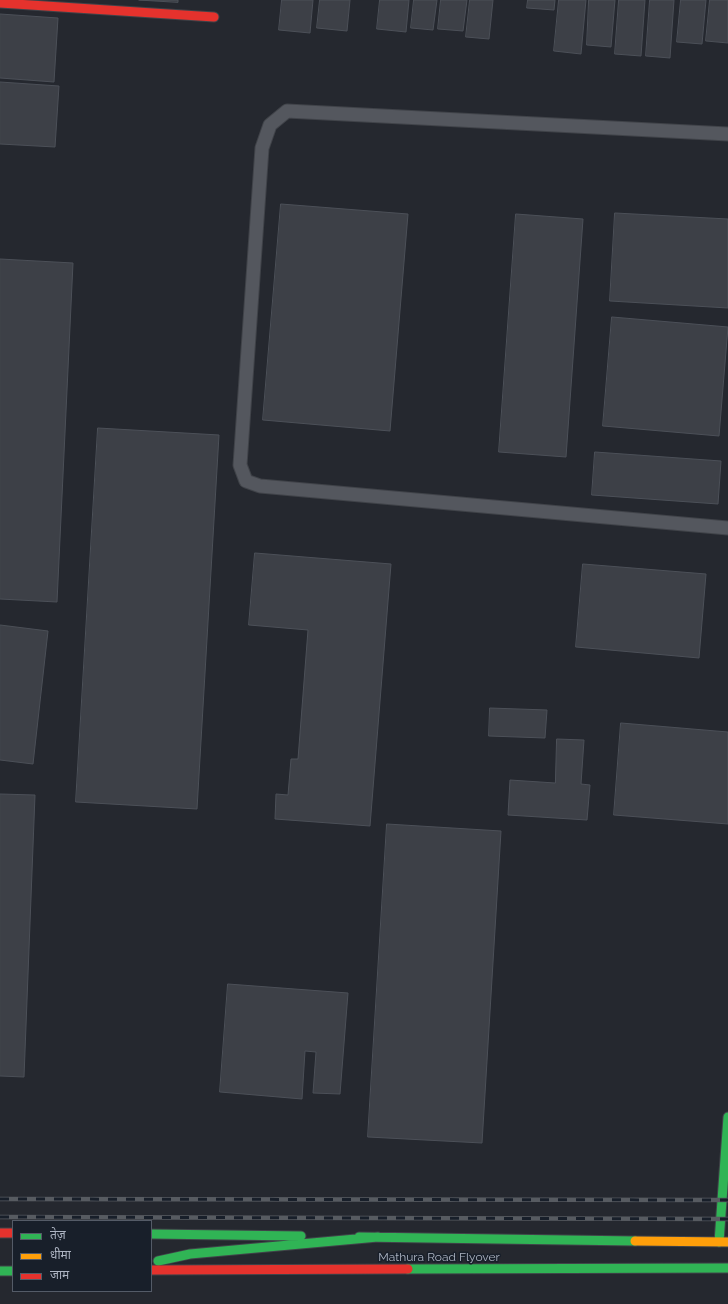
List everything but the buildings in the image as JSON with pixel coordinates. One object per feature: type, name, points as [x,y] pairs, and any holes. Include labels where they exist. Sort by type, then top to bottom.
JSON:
[{"type":"main road","points":[[0,3],[214,17]]},
{"type":"main road","points":[[152,1234],[723,1242],[728,1117]]},
{"type":"main road","points":[[0,1233],[12,1233]]},
{"type":"main road","points":[[152,1263],[190,1254],[378,1237]]},
{"type":"main road","name":"Mathura Road Flyover","points":[[152,1270],[728,1268]]},
{"type":"main road","points":[[0,1271],[12,1271]]},
{"type":"lane","points":[[728,134],[287,111],[270,125],[262,148],[240,465],[246,480],[260,486],[728,528]]},
{"type":"railway","points":[[0,1199],[728,1200]]},
{"type":"railway","points":[[0,1217],[728,1219]]},
{"type":"traffic: fast","points":[[719,1242],[728,1117]]},
{"type":"traffic: fast","points":[[152,1234],[301,1236]]},
{"type":"traffic: fast","points":[[359,1237],[635,1241]]},
{"type":"traffic: fast","points":[[158,1261],[190,1254],[378,1237]]},
{"type":"traffic: fast","points":[[408,1269],[728,1268]]},
{"type":"traffic: fast","points":[[0,1271],[12,1271]]},
{"type":"traffic: slow","points":[[635,1241],[728,1242]]},
{"type":"traffic: jam","points":[[0,3],[214,17]]},
{"type":"traffic: jam","points":[[0,1233],[12,1233]]},
{"type":"traffic: jam","points":[[152,1270],[408,1269]]}]
